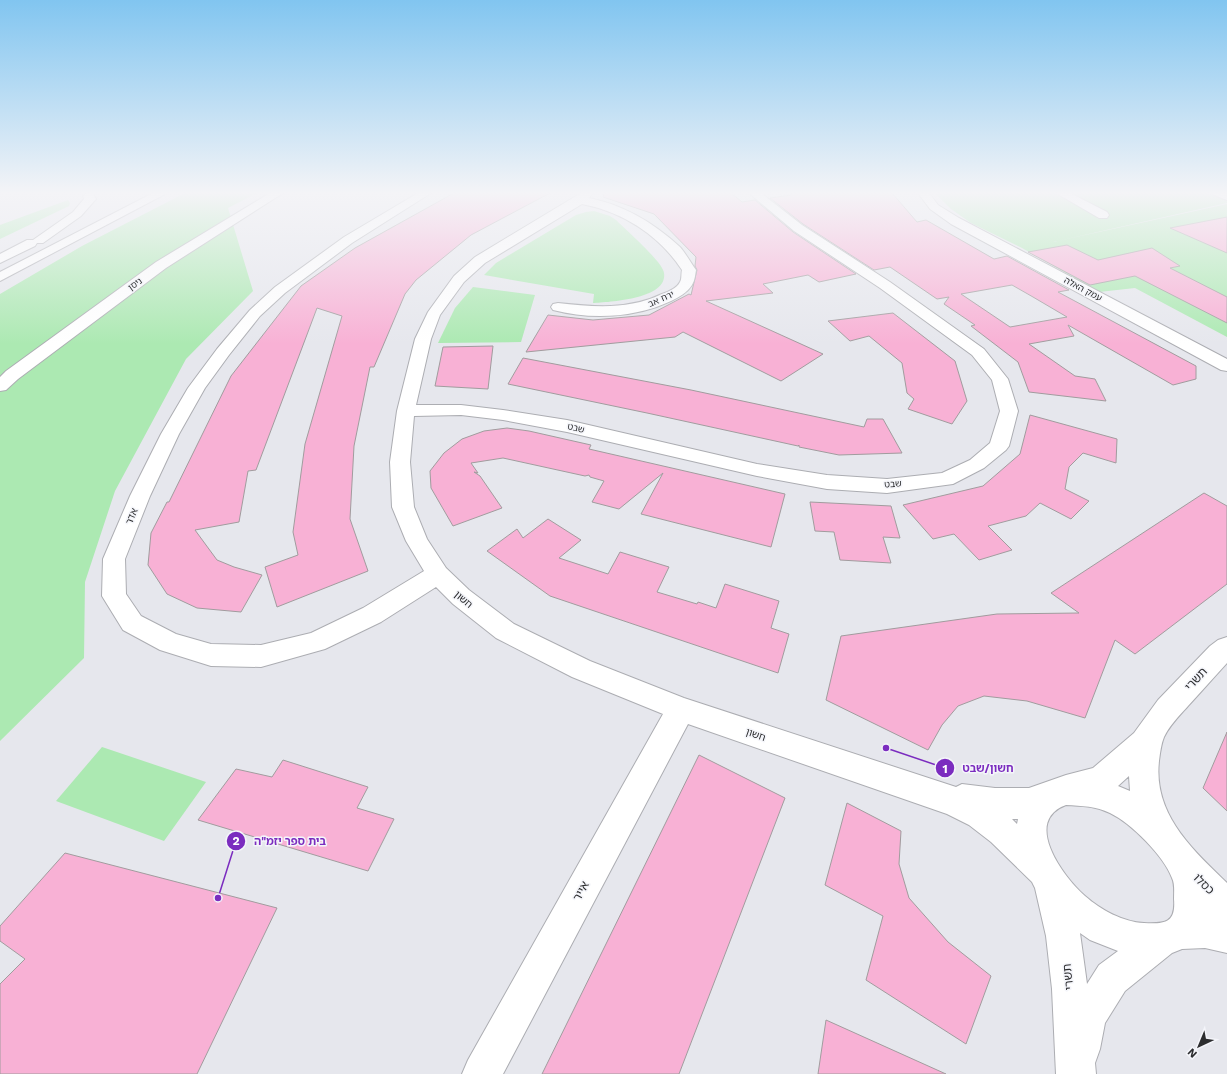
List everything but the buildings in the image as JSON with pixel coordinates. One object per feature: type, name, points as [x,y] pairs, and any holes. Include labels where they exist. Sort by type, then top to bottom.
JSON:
[{"type":"main road","points":[[0,259],[33,243]]},
{"type":"main road","points":[[0,277],[64,243]]},
{"type":"main road","name":"ניסן","points":[[0,386],[12,375],[161,265],[197,243]]},
{"type":"main road","name":"אדר","points":[[344,243],[280,290],[255,313],[223,352],[197,388],[170,434],[140,496],[114,559],[114,596],[132,623],[169,643],[211,656],[261,656],[316,642],[372,615],[438,574]]},
{"type":"main road","name":"חשון","points":[[507,243],[480,260],[459,279],[433,315],[422,339],[406,411],[400,462],[403,507],[417,541],[438,574],[461,597],[505,631],[581,670],[681,709],[954,801],[980,814],[1002,831],[1048,878]]},
{"type":"main road","name":"ירח אב","points":[[558,307],[598,312],[628,311],[650,306],[680,291],[687,282],[688,270],[676,251],[667,243]]},
{"type":"main road","name":"שבט","points":[[406,411],[461,410],[504,415],[567,426],[757,470],[827,482],[887,486],[946,479],[977,464],[999,446],[1009,411],[1000,379],[978,352],[885,285],[821,243]]},
{"type":"main road","name":"עמק האלה","points":[[996,243],[1227,366]]},
{"type":"main road","name":"תשרי","points":[[1061,792],[1101,781],[1120,765],[1144,742],[1168,709],[1227,648]]},
{"type":"main road","name":"אייר","points":[[482,1074],[681,709]]},
{"type":"main road","name":"תשרי","points":[[1076,1073],[1088,1018],[1112,978],[1171,936],[1192,913],[1189,875],[1173,850],[1146,797],[1144,777],[1145,755],[1153,731]]},
{"type":"main road","points":[[1061,792],[1047,797],[1035,812],[1031,832],[1036,857],[1048,878],[1073,908],[1102,928],[1133,940],[1205,931],[1227,936]]},
{"type":"main road","name":"חשון","points":[[931,793],[1002,804],[1029,802],[1061,792]]},
{"type":"main road","name":"כסלו","points":[[1061,792],[1094,792],[1121,802],[1147,819],[1173,850],[1227,906]]},
{"type":"main road","name":"תשרי","points":[[1048,878],[1063,936],[1070,989],[1076,1073]]},
{"type":"green space","points":[[88,243],[239,243],[253,291],[186,359],[115,491],[85,582],[84,658],[0,741],[0,294]]},
{"type":"green space","points":[[529,243],[640,243],[657,261],[664,273],[663,282],[657,289],[648,294],[612,302],[593,303],[594,294],[484,275],[496,263]]},
{"type":"green space","points":[[1012,243],[1227,243],[1227,337],[1135,288],[1099,292]]},
{"type":"green space","points":[[473,287],[535,295],[521,342],[438,343],[455,308]]},
{"type":"green space","points":[[102,747],[206,782],[164,841],[56,801]]},
{"type":"place","name":"חשון/שבט","points":[[886,748]]},
{"type":"place","name":"בית ספר יזמ\"ה","points":[[218,898]]}]
